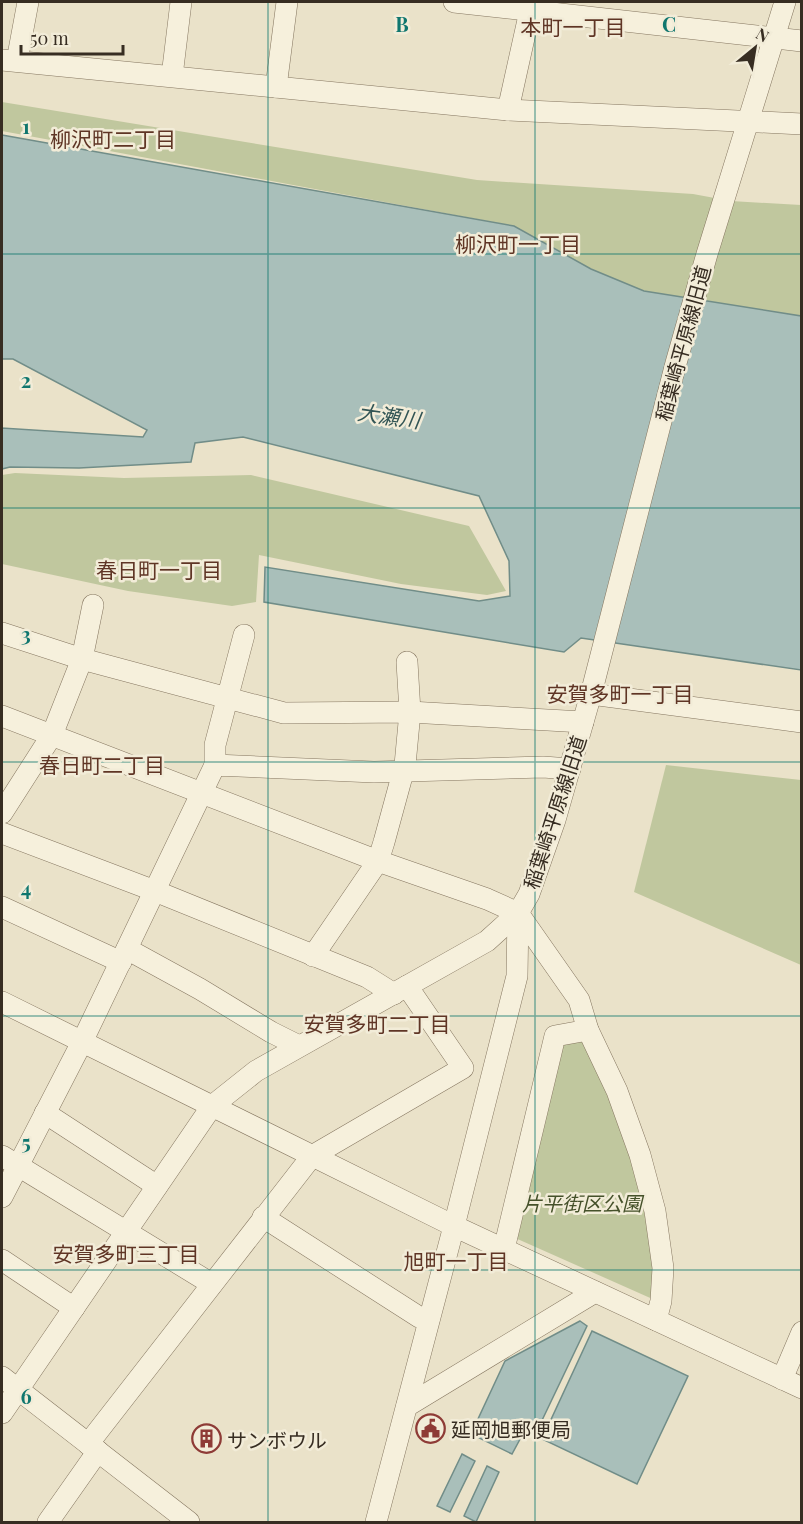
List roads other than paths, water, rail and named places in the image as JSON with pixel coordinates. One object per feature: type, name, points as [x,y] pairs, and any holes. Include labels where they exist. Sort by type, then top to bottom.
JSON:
[{"type":"street","points":[[28,2],[9,60],[508,110],[801,124]]},
{"type":"street","points":[[172,76],[181,2]]},
{"type":"street","points":[[276,87],[287,2]]},
{"type":"street","points":[[454,2],[531,5],[801,41]]},
{"type":"street","name":"稲葉崎平原線旧道","points":[[2,1413],[10,1383],[74,1308],[212,1106],[256,1071],[486,941],[518,912],[529,894],[555,820],[591,694],[676,363],[733,169],[786,2]]},
{"type":"street","points":[[508,110],[531,5]]},
{"type":"street","points":[[2,813],[52,735],[82,659],[93,605]]},
{"type":"street","points":[[2,633],[82,659],[284,713],[410,712],[583,722]]},
{"type":"street","points":[[2,1197],[10,1161],[45,1113],[82,1042],[216,765],[215,745],[244,635]]},
{"type":"street","points":[[313,956],[378,861],[404,771],[410,712],[408,662]]},
{"type":"street","points":[[591,694],[801,722]]},
{"type":"street","points":[[2,716],[378,861],[518,912],[579,1000],[588,1030],[617,1091],[640,1155],[656,1210],[663,1268],[661,1301],[656,1320]]},
{"type":"street","points":[[216,765],[374,772],[543,767],[570,769]]},
{"type":"street","points":[[2,832],[401,990],[463,1068],[312,1156],[212,1284],[93,1448],[48,1522]]},
{"type":"street","points":[[2,907],[200,989],[271,1032],[299,1046]]},
{"type":"street","points":[[376,1522],[517,976],[518,912]]},
{"type":"street","points":[[2,1002],[454,1226],[792,1384],[801,1332]]},
{"type":"street","points":[[504,1249],[555,1036],[588,1030]]},
{"type":"street","points":[[459,1063],[493,1070]]},
{"type":"street","points":[[45,1113],[158,1186]]},
{"type":"street","points":[[10,1161],[212,1284]]},
{"type":"street","points":[[263,1217],[419,1317],[429,1319]]},
{"type":"street","points":[[2,1260],[74,1308]]},
{"type":"street","points":[[406,1406],[595,1292]]},
{"type":"street","points":[[10,1383],[189,1522]]},
{"type":"water","name":"大瀬川","points":[[2,135],[514,226],[591,269],[644,291],[801,316],[801,670],[581,638],[564,652],[264,602],[265,567],[479,601],[510,596],[509,561],[479,496],[243,437],[195,443],[191,462],[79,468],[10,467],[2,469],[2,428],[143,437],[147,430],[13,359],[2,359]]},
{"type":"water","points":[[580,1321],[587,1326],[535,1435],[525,1430],[512,1454],[471,1434],[505,1361]]},
{"type":"water","points":[[592,1331],[688,1376],[637,1484],[542,1439]]},
{"type":"water","points":[[462,1454],[475,1461],[450,1512],[437,1506]]},
{"type":"water","points":[[487,1466],[499,1472],[476,1522],[464,1516]]},
{"type":"place","name":"延岡旭郵便局","points":[[430,1428]]},
{"type":"place","name":"サンボウル","points":[[206,1439]]},
{"type":"district","name":"本町一丁目","points":[[573,26]]},
{"type":"district","name":"柳沢町二丁目","points":[[113,138]]},
{"type":"district","name":"柳沢町一丁目","points":[[518,243]]},
{"type":"district","name":"春日町一丁目","points":[[159,569]]},
{"type":"district","name":"安賀多町一丁目","points":[[620,693]]},
{"type":"district","name":"春日町二丁目","points":[[102,764]]},
{"type":"district","name":"安賀多町二丁目","points":[[377,1023]]},
{"type":"district","name":"安賀多町三丁目","points":[[126,1253]]},
{"type":"district","name":"旭町一丁目","points":[[456,1260]]},
{"type":"park label","name":"片平街区公園","points":[[582,1202]]}]
